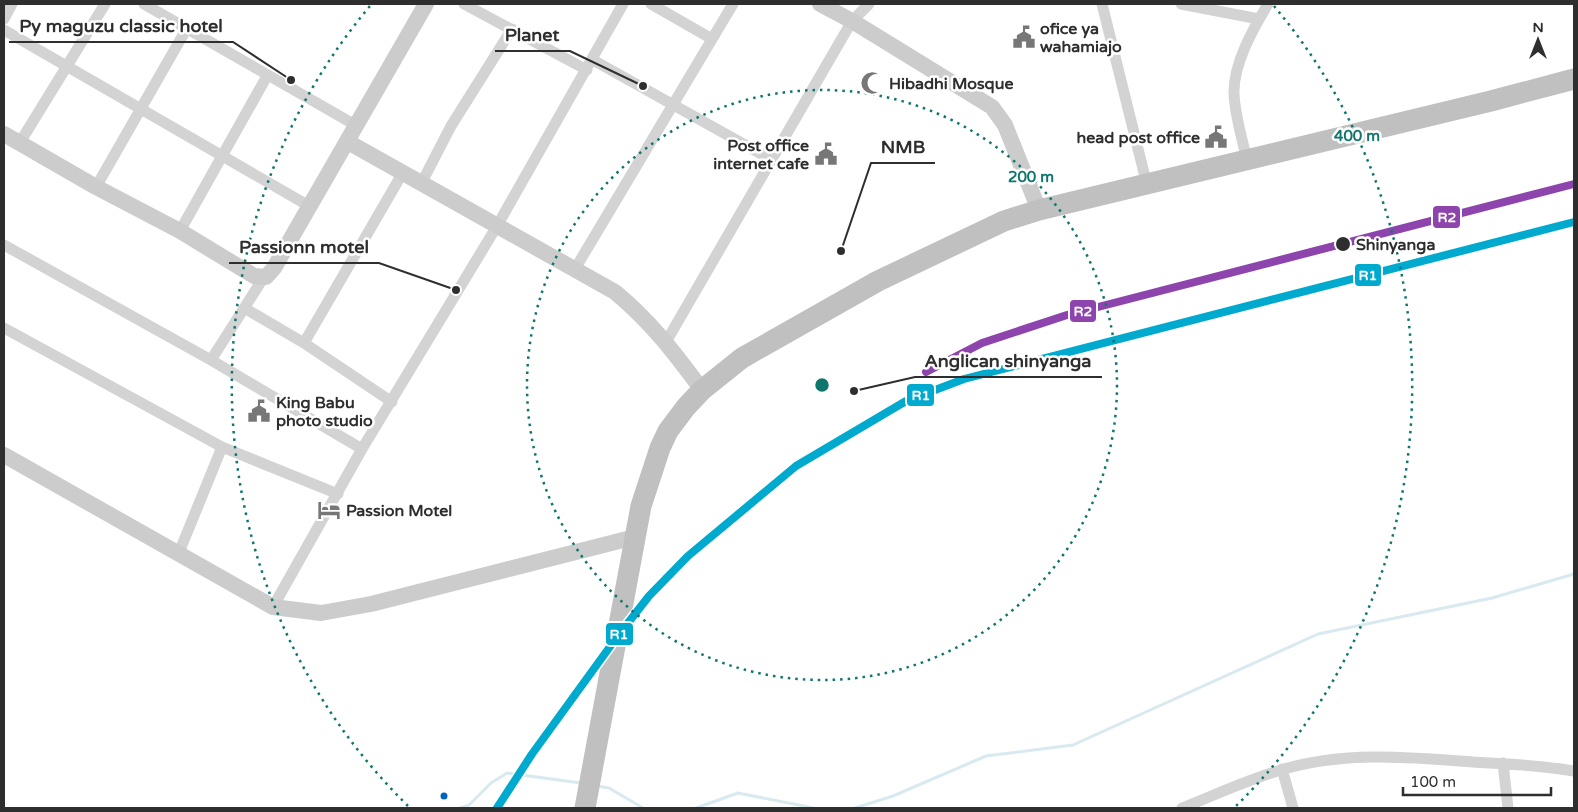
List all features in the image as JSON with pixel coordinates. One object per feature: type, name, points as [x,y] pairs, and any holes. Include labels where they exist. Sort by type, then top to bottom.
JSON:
[{"type":"highway","points":[[585,808],[635,537],[645,493],[660,448],[668,431],[702,390],[742,358],[891,274],[1004,221],[1039,210],[1491,102],[1574,79]]},
{"type":"street","points":[[4,19],[12,4]]},
{"type":"street","points":[[19,144],[105,4]]},
{"type":"street","points":[[144,4],[356,126]]},
{"type":"street","points":[[211,360],[246,309],[264,277],[274,268],[426,4]]},
{"type":"street","points":[[464,4],[587,70]]},
{"type":"street","points":[[273,607],[362,449],[497,226],[593,60],[623,4]]},
{"type":"street","points":[[652,4],[712,39]]},
{"type":"street","points":[[575,269],[733,4]]},
{"type":"street","points":[[820,4],[852,21],[992,106],[1005,125],[1039,210]]},
{"type":"street","points":[[666,342],[852,21],[870,4]]},
{"type":"street","points":[[1102,4],[1147,185]]},
{"type":"street","points":[[1181,4],[1259,19]]},
{"type":"street","points":[[1247,160],[1234,93],[1240,63],[1259,19],[1268,4]]},
{"type":"street","points":[[96,187],[187,28]]},
{"type":"street","points":[[421,184],[451,126],[512,29]]},
{"type":"street","points":[[4,30],[222,154],[309,206]]},
{"type":"street","points":[[593,60],[772,160]]},
{"type":"street","points":[[180,231],[267,76]]},
{"type":"street","points":[[4,134],[96,187],[180,231],[254,276],[264,277]]},
{"type":"street","points":[[348,142],[615,292],[642,315],[666,342],[702,390]]},
{"type":"street","points":[[304,342],[402,174]]},
{"type":"street","points":[[4,246],[211,360],[362,449]]},
{"type":"street","points":[[246,309],[304,342],[392,402]]},
{"type":"street","points":[[4,328],[222,447],[338,494]]},
{"type":"street","points":[[178,555],[222,447]]},
{"type":"street","points":[[4,455],[273,607],[321,613],[372,604],[635,537]]},
{"type":"street","points":[[1182,808],[1282,769],[1327,759],[1370,756],[1502,763],[1574,771]]},
{"type":"street","points":[[1502,763],[1508,808]]},
{"type":"street","points":[[1282,769],[1293,808]]},
{"type":"waterway","points":[[855,808],[893,796],[986,756],[1073,745],[1318,634],[1492,598],[1574,574]]},
{"type":"waterway","points":[[460,808],[469,805],[491,783],[507,773],[581,783]]},
{"type":"waterway","points":[[597,786],[609,788],[643,808]]},
{"type":"waterway","points":[[696,808],[738,793],[814,808]]},
{"type":"transit line","name":"R2","points":[[926,372],[982,343],[1067,315],[1574,184]]},
{"type":"transit line","name":"R1","points":[[497,808],[532,754],[617,637],[649,596],[688,556],[796,466],[906,401],[964,379],[1574,222]]},
{"type":"place","name":"ofice ya wahamiajo","points":[[1024,37]]},
{"type":"place","name":"Py maguzu classic hotel","points":[[291,80]]},
{"type":"place","name":"Hibadhi Mosque","points":[[872,83]]},
{"type":"place","name":"Planet","points":[[643,86]]},
{"type":"place","name":"head post office","points":[[1216,137]]},
{"type":"place","name":"Post office internet cafe","points":[[826,154]]},
{"type":"place","name":"Shinyanga","points":[[1343,244]]},
{"type":"place","name":"NMB","points":[[841,251]]},
{"type":"place","name":"Passionn motel","points":[[456,290]]},
{"type":"place","name":"Anglican shinyanga","points":[[854,391]]},
{"type":"place","name":"King Babu photo studio","points":[[259,411]]},
{"type":"place","name":"Passion Motel","points":[[329,510]]}]
